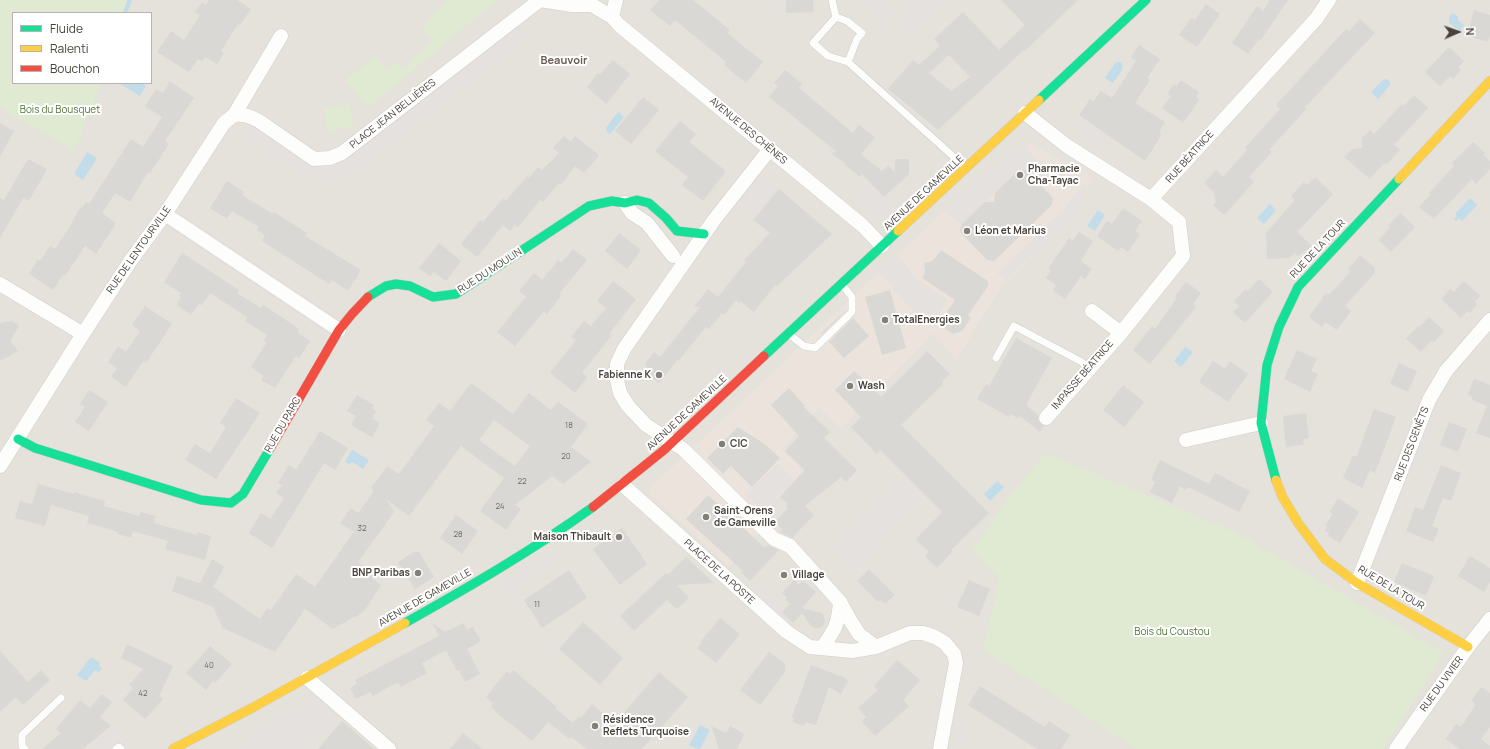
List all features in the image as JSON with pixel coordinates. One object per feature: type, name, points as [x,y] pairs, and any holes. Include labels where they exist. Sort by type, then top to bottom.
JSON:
[{"type":"street","points":[[540,0],[572,5],[594,2]]},
{"type":"street","name":"PLACE JEAN BELLIÈRES","points":[[234,115],[242,114],[250,116],[314,159],[330,158],[342,153],[540,0]]},
{"type":"street","points":[[612,17],[616,0]]},
{"type":"street","name":"AVENUE DE GAMEVILLE","points":[[173,749],[190,745],[466,588],[583,515],[623,485],[673,442],[1146,0]]},
{"type":"street","name":"RUE BÉATRICE","points":[[1151,199],[1316,19],[1329,0]]},
{"type":"street","name":"AVENUE DES CHÊNES","points":[[594,2],[619,25],[863,226],[882,246]]},
{"type":"street","name":"RUE DE LENTOURVILLE","points":[[0,466],[82,334],[131,260],[165,214],[224,123],[234,115],[281,36]]},
{"type":"street","name":"RUE DE LA TOUR","points":[[1468,647],[1357,583],[1325,559],[1298,523],[1282,496],[1274,476],[1261,423],[1267,365],[1279,327],[1298,287],[1490,81]]},
{"type":"street","points":[[1025,114],[1067,146],[1151,199]]},
{"type":"street","points":[[770,149],[704,234],[624,349],[617,364],[617,380],[620,393],[628,406],[646,425],[690,455],[774,539],[790,546],[840,602],[859,634],[876,647]]},
{"type":"street","name":"IMPASSE BÉATRICE","points":[[1046,418],[1121,333],[1183,256],[1179,222],[1151,199]]},
{"type":"street","name":"RUE DU MOULIN","points":[[339,330],[358,307],[374,292],[392,284],[406,285],[423,293],[437,297],[456,294],[589,206],[612,202],[625,203],[636,200],[650,203],[677,231]]},
{"type":"street","points":[[625,203],[632,212],[647,223],[673,256]]},
{"type":"street","points":[[165,214],[339,330]]},
{"type":"street","points":[[671,281],[677,231],[704,234]]},
{"type":"street","points":[[0,284],[82,334]]},
{"type":"street","name":"IMPASSE BÉATRICE","points":[[1092,311],[1121,333]]},
{"type":"street","name":"RUE DES GENÊTS","points":[[1357,583],[1429,400],[1446,371],[1490,320]]},
{"type":"street","name":"RUE DU PARC","points":[[18,438],[35,448],[201,500],[231,503],[243,494],[339,330]]},
{"type":"street","points":[[1186,440],[1261,423]]},
{"type":"street","name":"PLACE DE LA POSTE","points":[[623,485],[787,632],[810,647],[852,651],[876,647],[910,633],[923,633],[935,637],[945,643],[954,654],[956,663],[940,749]]},
{"type":"street","points":[[822,648],[834,632],[838,621],[840,602]]},
{"type":"street","name":"RUE DU VIVIER","points":[[1396,749],[1468,647],[1490,620]]},
{"type":"street","points":[[307,678],[389,749]]},
{"type":"lane","points":[[832,0],[836,16]]},
{"type":"lane","points":[[836,16],[813,43],[828,56],[848,62],[967,168]]},
{"type":"lane","points":[[836,16],[847,21],[862,33],[857,39],[848,62]]},
{"type":"lane","points":[[788,334],[804,346],[815,348],[852,312],[852,297],[842,284]]},
{"type":"lane","points":[[996,358],[1014,326],[1080,361],[1090,368]]},
{"type":"lane","points":[[25,749],[22,746],[22,735],[61,698]]},
{"type":"lane","points":[[116,749],[119,747],[121,749]]},
{"type":"shaded area","points":[[0,0],[1490,0],[1490,749],[0,749]]},
{"type":"shaded area","points":[[858,0],[881,0],[896,13],[885,25]]},
{"type":"shaded area","points":[[913,0],[947,0],[913,35],[897,15]]},
{"type":"shaded area","points":[[521,27],[529,38],[354,172],[337,178],[319,179],[303,175],[240,134],[248,122],[320,165],[334,164],[347,158]]},
{"type":"shaded area","points":[[1080,120],[1112,141],[1104,151],[1074,130]]},
{"type":"shaded area","points":[[1031,144],[1093,177],[1072,219],[1006,282],[1004,282],[956,360],[933,333],[841,429],[819,407],[782,449],[803,471],[762,514],[770,521],[729,567],[647,491],[992,167],[1014,150]]},
{"type":"shaded area","points":[[1025,146],[1048,170],[1037,182],[1026,170],[1019,170],[961,225],[945,211],[1005,156],[1014,150]]},
{"type":"shaded area","points":[[761,177],[776,189],[754,216],[739,204]]},
{"type":"shaded area","points":[[869,183],[895,209],[887,214],[876,213],[857,198]]},
{"type":"shaded area","points":[[1083,185],[1087,187],[1072,219],[1006,280],[997,274],[1061,212]]},
{"type":"shaded area","points":[[142,254],[145,256],[133,275],[130,273]]},
{"type":"shaded area","points":[[897,255],[918,280],[947,300],[936,319],[929,327],[879,272]]},
{"type":"shaded area","points":[[1428,426],[1431,431],[1417,467],[1412,468]]},
{"type":"shaded area","points":[[777,463],[794,479],[763,511],[746,495]]},
{"type":"shaded area","points":[[906,476],[924,494],[854,572],[830,548]]},
{"type":"shaded area","points":[[1393,517],[1396,523],[1383,559],[1376,562]]},
{"type":"shaded area","points":[[551,552],[557,560],[509,594],[502,583]]},
{"type":"shaded area","points":[[756,583],[787,611],[787,626],[755,598]]},
{"type":"shaded area","points":[[313,696],[339,719],[327,734],[298,749],[240,749],[257,730],[307,704]]},
{"type":"shaded area","points":[[961,717],[972,725],[967,744],[956,742]]},
{"type":"shaded area","points":[[114,728],[132,749],[90,749]]},
{"type":"green space","name":"Bois du Bousquet","points":[[0,0],[133,0],[128,12],[12,12],[12,84],[101,84],[80,138],[73,150],[0,108]]},
{"type":"green space","points":[[447,0],[497,0],[368,108],[345,81],[375,56],[387,69],[397,62],[403,69],[433,41],[422,27]]},
{"type":"green space","points":[[350,104],[353,127],[327,131],[324,108]]},
{"type":"green space","name":"Bois du Coustou","points":[[1045,453],[1235,532],[1444,653],[1384,749],[1137,749],[983,650],[999,579],[972,551],[1008,498]]},
{"type":"water","points":[[1452,13],[1458,16],[1458,20],[1464,25],[1460,31],[1449,23],[1449,18]]},
{"type":"water","points":[[1121,62],[1122,70],[1113,83],[1105,78],[1115,63]]},
{"type":"water","points":[[1384,79],[1389,80],[1390,85],[1378,99],[1371,92]]},
{"type":"water","points":[[120,84],[143,84],[146,86],[140,96]]},
{"type":"water","points":[[618,112],[624,117],[610,134],[606,131],[606,128]]},
{"type":"water","points":[[87,152],[97,158],[83,180],[74,174]]},
{"type":"water","points":[[1470,198],[1477,205],[1462,221],[1459,218],[1456,221],[1454,219],[1457,216],[1455,214]]},
{"type":"water","points":[[1270,204],[1276,210],[1264,224],[1257,218]]},
{"type":"water","points":[[1098,210],[1105,215],[1095,231],[1087,226]]},
{"type":"water","points":[[1185,347],[1193,352],[1181,367],[1174,361]]},
{"type":"water","points":[[352,450],[369,460],[363,469],[352,462],[349,464],[345,462]]},
{"type":"water","points":[[997,481],[1004,487],[990,501],[984,494]]},
{"type":"water","points":[[91,657],[100,663],[99,665],[102,668],[99,672],[95,670],[86,681],[77,675]]},
{"type":"water","points":[[700,725],[710,730],[700,749],[697,749],[689,745]]},
{"type":"building","points":[[209,0],[237,0],[251,9],[240,25],[238,24],[221,51],[224,53],[217,64],[205,57],[202,61],[198,59],[189,72],[157,52],[171,31],[184,40],[200,15],[195,12],[202,2],[206,5]]},
{"type":"building","points":[[659,0],[693,0],[730,30],[727,33],[763,62],[746,83],[724,65],[726,62],[675,20],[670,26],[650,10]]},
{"type":"building","points":[[786,0],[813,0],[814,12],[786,13]]},
{"type":"building","points":[[1001,0],[1078,0],[1025,51],[1024,50],[938,130],[888,89],[913,60],[919,65],[940,46],[934,39],[963,12],[999,50],[1025,25]],"holes":[[[949,55],[970,77],[951,91],[929,73]]]},
{"type":"building","points":[[1270,0],[1288,0],[1260,41],[1259,39],[1248,54],[1232,43],[1257,6],[1263,11]]},
{"type":"building","points":[[1206,4],[1220,14],[1197,47],[1179,35],[1191,18],[1195,20]]},
{"type":"building","points":[[1474,10],[1490,15],[1490,35],[1488,42],[1467,36]]},
{"type":"building","points":[[1360,19],[1375,33],[1305,107],[1306,109],[1269,150],[1272,152],[1249,177],[1254,182],[1224,215],[1213,205],[1216,202],[1214,192],[1204,183],[1216,170],[1223,177],[1247,150],[1245,148],[1280,109],[1276,105],[1346,29],[1349,31]]},
{"type":"building","points":[[1139,45],[1160,59],[1147,78],[1150,80],[1135,103],[1165,122],[1160,130],[1161,136],[1145,161],[1079,115],[1090,99],[1093,102],[1101,91],[1112,98],[1136,61],[1131,57]]},
{"type":"building","points":[[1449,47],[1464,61],[1458,67],[1461,70],[1453,79],[1450,76],[1440,86],[1425,72]]},
{"type":"building","points":[[613,60],[630,74],[606,104],[587,87],[598,73],[600,74]]},
{"type":"building","points":[[785,70],[802,84],[799,88],[853,133],[859,125],[875,137],[861,154],[882,171],[888,166],[895,172],[895,159],[909,159],[909,174],[884,197],[862,174],[860,177],[845,165],[846,164],[831,153],[837,152],[769,97],[778,86],[774,83]]},
{"type":"building","points":[[1181,80],[1199,92],[1196,98],[1199,100],[1183,123],[1162,108],[1171,96],[1167,94],[1174,84],[1177,86]]},
{"type":"building","points":[[170,81],[194,98],[165,141],[169,144],[150,173],[148,172],[130,202],[115,193],[102,213],[116,223],[113,228],[96,254],[85,246],[65,276],[63,275],[53,290],[29,274],[38,259],[40,261],[50,246],[55,249],[81,207],[82,208],[86,202],[89,204],[131,139],[143,147],[162,117],[145,106],[156,89],[163,93]]},
{"type":"building","points":[[1414,95],[1428,108],[1394,145],[1400,150],[1386,165],[1384,163],[1370,179],[1344,157],[1352,149],[1362,148],[1362,138],[1370,130],[1374,134],[1402,104],[1404,106]]},
{"type":"building","points":[[643,97],[659,110],[631,144],[615,131]]},
{"type":"building","points":[[680,121],[696,134],[689,142],[726,171],[703,201],[682,185],[688,177],[655,151]]},
{"type":"building","points":[[0,123],[14,131],[0,156]]},
{"type":"building","points":[[564,136],[571,142],[575,136],[599,155],[584,173],[575,166],[561,185],[559,183],[543,202],[540,200],[518,227],[515,225],[510,231],[503,225],[477,257],[461,244],[480,220],[483,222],[503,198],[506,201],[527,176],[529,178],[538,167],[542,170],[559,153],[553,148]]},
{"type":"building","points":[[1473,142],[1485,153],[1483,155],[1490,161],[1490,169],[1476,184],[1472,179],[1434,219],[1419,207],[1431,194],[1429,193],[1454,166],[1452,163]]},
{"type":"building","points":[[28,159],[47,169],[29,201],[23,198],[0,238],[0,198],[4,200]]},
{"type":"building","points":[[1019,170],[1026,170],[1053,198],[1052,205],[1028,228],[1018,228],[1019,237],[994,261],[987,260],[960,232],[961,225],[985,202],[994,202],[995,193]]},
{"type":"building","points":[[1315,177],[1333,194],[1297,232],[1312,246],[1298,256],[1295,253],[1289,258],[1267,259],[1266,233],[1295,200],[1291,196],[1304,182],[1307,185]]},
{"type":"building","points":[[227,181],[244,192],[242,195],[273,214],[274,212],[307,233],[305,236],[361,270],[348,291],[332,280],[329,284],[262,241],[265,235],[257,230],[259,227],[232,211],[227,219],[210,208]]},
{"type":"building","points":[[779,189],[832,234],[777,286],[775,285],[754,312],[740,301],[739,303],[736,300],[724,315],[722,313],[709,329],[706,327],[659,383],[647,374],[647,366],[645,364],[654,352],[660,357],[700,307],[694,307],[708,289],[718,297],[746,262],[744,260],[770,233],[753,220]]},
{"type":"building","points":[[1123,208],[1142,221],[1135,231],[1140,234],[1128,252],[1121,247],[1118,251],[1097,236],[1107,221],[1112,224]]},
{"type":"building","points":[[1400,213],[1415,227],[1391,252],[1379,240],[1390,227],[1388,226]]},
{"type":"building","points":[[1079,232],[1093,241],[1081,261],[1092,269],[1085,279],[1081,276],[1065,299],[1053,290],[1056,285],[1046,278],[1051,270],[1048,269],[1069,238],[1073,241]]},
{"type":"building","points":[[619,233],[641,250],[627,269],[605,251]]},
{"type":"building","points":[[439,243],[461,261],[446,281],[434,272],[430,276],[419,268]]},
{"type":"building","points":[[573,249],[587,260],[559,294],[561,296],[547,314],[544,311],[515,346],[497,332],[526,297],[519,291],[534,273],[542,280],[558,260],[561,263]]},
{"type":"building","points":[[941,250],[988,281],[988,286],[968,315],[971,318],[962,331],[953,334],[939,324],[955,300],[922,278],[925,273],[924,263],[933,261]]},
{"type":"building","points":[[182,253],[239,290],[237,293],[261,308],[263,305],[299,329],[297,332],[310,341],[299,358],[296,356],[275,388],[261,380],[264,376],[251,367],[267,342],[263,341],[267,335],[245,321],[247,317],[210,293],[202,305],[199,304],[191,315],[177,305],[181,297],[179,296],[181,293],[164,282]]},
{"type":"building","points":[[1360,255],[1375,268],[1375,273],[1345,306],[1351,311],[1337,330],[1325,322],[1322,327],[1309,317],[1326,293],[1329,295],[1351,271],[1348,269]]},
{"type":"building","points":[[1259,279],[1273,292],[1245,323],[1233,312],[1239,306],[1234,301],[1246,289],[1248,291]]},
{"type":"building","points":[[613,281],[636,299],[609,334],[611,336],[582,373],[587,377],[575,393],[550,373],[576,340],[571,337],[584,321],[591,326],[606,308],[597,301]]},
{"type":"building","points":[[1464,281],[1480,296],[1475,302],[1477,304],[1470,313],[1467,311],[1461,318],[1441,299],[1450,289],[1454,292]]},
{"type":"building","points":[[1186,282],[1201,293],[1193,304],[1196,307],[1150,364],[1133,350],[1152,326],[1155,329],[1177,298],[1175,296]]},
{"type":"building","name":"TotalEnergies","points":[[890,290],[906,348],[882,355],[865,297]]},
{"type":"building","points":[[145,306],[172,324],[146,363],[143,361],[126,387],[111,377],[117,368],[108,362],[118,346],[126,352],[140,331],[132,325]]},
{"type":"building","points":[[845,311],[822,334],[821,333]]},
{"type":"building","points":[[1429,317],[1444,331],[1434,342],[1432,340],[1421,352],[1406,339]]},
{"type":"building","points":[[853,318],[869,336],[844,358],[829,342]]},
{"type":"building","points":[[12,321],[19,326],[10,341],[18,351],[0,361],[0,323]]},
{"type":"building","points":[[1016,338],[1052,358],[1026,405],[1038,415],[1038,421],[1044,426],[1040,432],[1020,416],[1018,418],[1010,414],[1009,417],[977,399],[986,384],[989,386]]},
{"type":"building","points":[[1297,350],[1317,359],[1311,371],[1318,374],[1310,392],[1284,379]]},
{"type":"building","points":[[927,351],[950,374],[942,382],[943,384],[901,425],[989,513],[951,550],[953,551],[937,568],[925,556],[929,552],[916,539],[942,512],[880,450],[877,454],[851,427],[861,417],[835,390],[854,371],[881,397]]},
{"type":"building","points":[[1213,361],[1225,369],[1230,361],[1248,374],[1228,402],[1199,382]]},
{"type":"building","points":[[1399,363],[1417,371],[1408,392],[1390,384]]},
{"type":"building","points":[[1474,379],[1490,385],[1490,438],[1476,433],[1487,406],[1472,400],[1473,398],[1468,394]]},
{"type":"building","points":[[471,383],[513,414],[529,393],[551,410],[558,402],[588,424],[571,447],[591,462],[563,484],[552,476],[515,505],[521,509],[506,530],[480,511],[504,478],[461,446],[409,516],[386,499],[394,512],[358,562],[375,576],[373,579],[381,585],[364,611],[355,618],[354,617],[333,629],[305,609],[275,652],[223,628],[213,607],[172,591],[177,576],[200,583],[212,559],[224,567],[213,587],[260,619],[267,608],[271,610],[296,574],[315,587],[354,532],[340,523],[351,508],[358,513],[374,491],[371,488],[387,466],[399,474],[434,426],[426,420],[439,403],[450,411]],"holes":[[[494,420],[530,446],[515,466],[479,440]]]},
{"type":"building","points":[[1123,385],[1144,402],[1124,427],[1103,410]]},
{"type":"building","points":[[789,388],[805,406],[804,407],[830,432],[824,438],[857,470],[846,482],[841,477],[805,506],[814,515],[792,538],[780,532],[783,530],[775,522],[788,508],[786,506],[788,504],[780,497],[805,470],[785,451],[799,436],[771,405]]},
{"type":"building","points":[[89,390],[108,402],[89,431],[75,422],[85,407],[80,404]]},
{"type":"building","points":[[357,395],[374,405],[372,408],[376,411],[372,418],[380,423],[372,437],[351,425],[356,416],[347,411]]},
{"type":"building","points":[[236,398],[260,413],[216,479],[185,460],[195,444],[210,453],[226,427],[220,423]]},
{"type":"building","points":[[1374,409],[1396,417],[1375,473],[1370,470],[1362,488],[1343,478],[1353,456],[1357,456]]},
{"type":"building","points":[[1306,413],[1309,438],[1303,439],[1304,445],[1286,447],[1283,416]]},
{"type":"building","points":[[1449,422],[1467,429],[1458,452],[1440,445]]},
{"type":"building","points":[[738,427],[766,445],[780,458],[752,487],[731,466],[723,474],[707,458]]},
{"type":"building","points":[[320,431],[348,448],[335,470],[324,463],[272,548],[249,533],[261,513],[270,519],[284,498],[276,493],[282,485],[278,483],[289,465],[296,470]]},
{"type":"building","points":[[1160,460],[1209,484],[1215,473],[1250,491],[1239,512],[1188,487],[1186,490],[1180,486],[1172,503],[1150,492],[1155,482],[1151,480]]},
{"type":"building","points":[[1441,465],[1461,473],[1451,501],[1443,498],[1432,526],[1439,529],[1433,542],[1406,531],[1415,507],[1423,510]]},
{"type":"building","points":[[38,484],[105,501],[104,506],[139,516],[141,512],[156,516],[154,523],[197,535],[198,532],[211,536],[205,560],[165,549],[168,541],[133,531],[131,538],[118,534],[118,532],[87,523],[89,516],[51,505],[45,526],[15,518],[20,501],[32,504]]},
{"type":"building","points":[[708,495],[765,548],[768,545],[779,550],[750,581],[741,572],[743,571],[686,519]]},
{"type":"building","points":[[1338,498],[1359,512],[1340,543],[1328,536],[1329,533],[1325,531],[1327,527],[1325,526],[1333,514],[1330,512]]},
{"type":"building","points":[[456,515],[478,531],[462,554],[440,538]]},
{"type":"building","points":[[622,528],[647,564],[620,585],[593,549]]},
{"type":"building","points":[[414,552],[419,552],[434,577],[415,589],[398,562]]},
{"type":"building","points":[[1470,556],[1490,568],[1490,582],[1484,592],[1458,576]]},
{"type":"building","points":[[686,557],[714,583],[677,585],[689,598],[677,609],[667,600],[634,631],[620,616],[666,573],[668,575]]},
{"type":"building","points":[[1402,563],[1434,576],[1426,596],[1394,582]]},
{"type":"building","points":[[869,569],[895,595],[885,604],[881,600],[878,602],[857,581]]},
{"type":"building","points":[[569,570],[587,598],[542,628],[524,600]]},
{"type":"building","points":[[794,580],[799,585],[803,581],[816,592],[802,608],[821,613],[823,615],[825,621],[823,626],[820,628],[811,626],[802,613],[793,623],[782,612],[789,605],[792,605],[785,600],[787,598],[782,593]]},
{"type":"building","points":[[969,580],[990,589],[979,616],[957,607]]},
{"type":"building","points":[[720,618],[740,634],[716,663],[697,648]]},
{"type":"building","points":[[583,622],[623,658],[600,685],[559,649]]},
{"type":"building","points":[[432,623],[445,632],[463,623],[467,629],[473,627],[481,641],[467,649],[480,674],[465,682],[459,670],[457,671],[446,650],[422,663],[427,673],[401,687],[398,682],[373,696],[370,692],[356,699],[350,688],[357,684],[355,680],[439,636]]},
{"type":"building","points":[[127,644],[173,666],[159,696],[163,699],[145,719],[123,700],[133,688],[129,685],[143,669],[121,658]]},
{"type":"building","points":[[210,646],[232,664],[215,683],[213,681],[206,690],[186,673]]},
{"type":"building","points":[[0,651],[28,682],[41,670],[50,680],[23,705],[16,697],[0,712]]},
{"type":"building","points":[[769,652],[785,664],[785,672],[760,705],[740,690]]},
{"type":"building","points":[[897,660],[920,680],[903,700],[909,706],[875,736],[862,722],[866,717],[858,708],[878,690],[874,686]]},
{"type":"building","points":[[811,665],[843,677],[848,681],[841,694],[829,687],[816,725],[806,722],[804,726],[793,722],[794,718],[792,717]]},
{"type":"building","points":[[513,670],[557,707],[555,708],[573,723],[579,716],[581,718],[592,704],[615,723],[659,672],[688,697],[642,749],[587,749],[571,737],[569,739],[548,722],[532,741],[498,714],[491,706],[493,703],[486,697],[507,671],[510,674]]},
{"type":"building","points":[[980,686],[1045,727],[1049,721],[1070,735],[1061,749],[1037,749],[968,705]]},
{"type":"building","points":[[1481,687],[1490,693],[1490,727],[1481,739],[1490,746],[1490,749],[1460,749],[1446,739],[1456,724],[1461,727],[1476,704],[1471,701]]},
{"type":"building","points":[[102,694],[112,702],[100,717],[111,726],[83,749],[42,749],[61,733],[56,729],[80,700],[90,708]]},
{"type":"building","points":[[342,721],[349,727],[374,749],[318,749]]},
{"type":"building","points":[[711,726],[726,733],[730,726],[744,734],[737,749],[719,749]]},
{"type":"building","points":[[463,733],[483,749],[450,749]]},
{"type":"waterway","points":[[125,12],[130,0]]},
{"type":"traffic: fast","points":[[1039,100],[1146,0]]},
{"type":"traffic: fast","points":[[1276,480],[1261,423],[1267,365],[1279,327],[1298,287],[1399,179]]},
{"type":"traffic: fast","points":[[368,297],[386,286],[396,284],[410,286],[433,297],[456,294],[589,206],[612,201],[625,203],[637,200],[649,203],[666,218],[677,231],[704,234]]},
{"type":"traffic: fast","points":[[764,356],[898,231]]},
{"type":"traffic: fast","points":[[18,439],[35,448],[201,500],[231,503],[243,494],[271,447]]},
{"type":"traffic: fast","points":[[405,623],[500,568],[593,507]]},
{"type":"traffic: slow","points":[[1399,179],[1490,81]]},
{"type":"traffic: slow","points":[[898,231],[1039,100]]},
{"type":"traffic: slow","points":[[1276,480],[1282,496],[1298,523],[1325,559],[1357,583],[1468,647]]},
{"type":"traffic: slow","points":[[173,749],[252,708],[405,623]]},
{"type":"traffic: jam","points":[[271,447],[339,330],[368,297]]},
{"type":"traffic: jam","points":[[593,507],[664,450],[764,356]]},
{"type":"place","name":"Pharmacie Cha-Tayac","points":[[1020,175]]},
{"type":"place","name":"Léon et Marius","points":[[967,231]]},
{"type":"place","name":"TotalEnergies","points":[[885,320]]},
{"type":"place","name":"Fabienne K","points":[[659,375]]},
{"type":"place","name":"Wash","points":[[850,386]]},
{"type":"place","name":"CIC","points":[[722,444]]},
{"type":"place","name":"Saint-Orens de Gameville","points":[[706,517]]},
{"type":"place","name":"Maison Thibault","points":[[619,537]]},
{"type":"place","name":"BNP Paribas","points":[[418,573]]},
{"type":"place","name":"Village","points":[[784,575]]},
{"type":"place","name":"Résidence Reflets Turquoise","points":[[595,726]]},
{"type":"district","name":"Beauvoir","points":[[564,61]]}]
